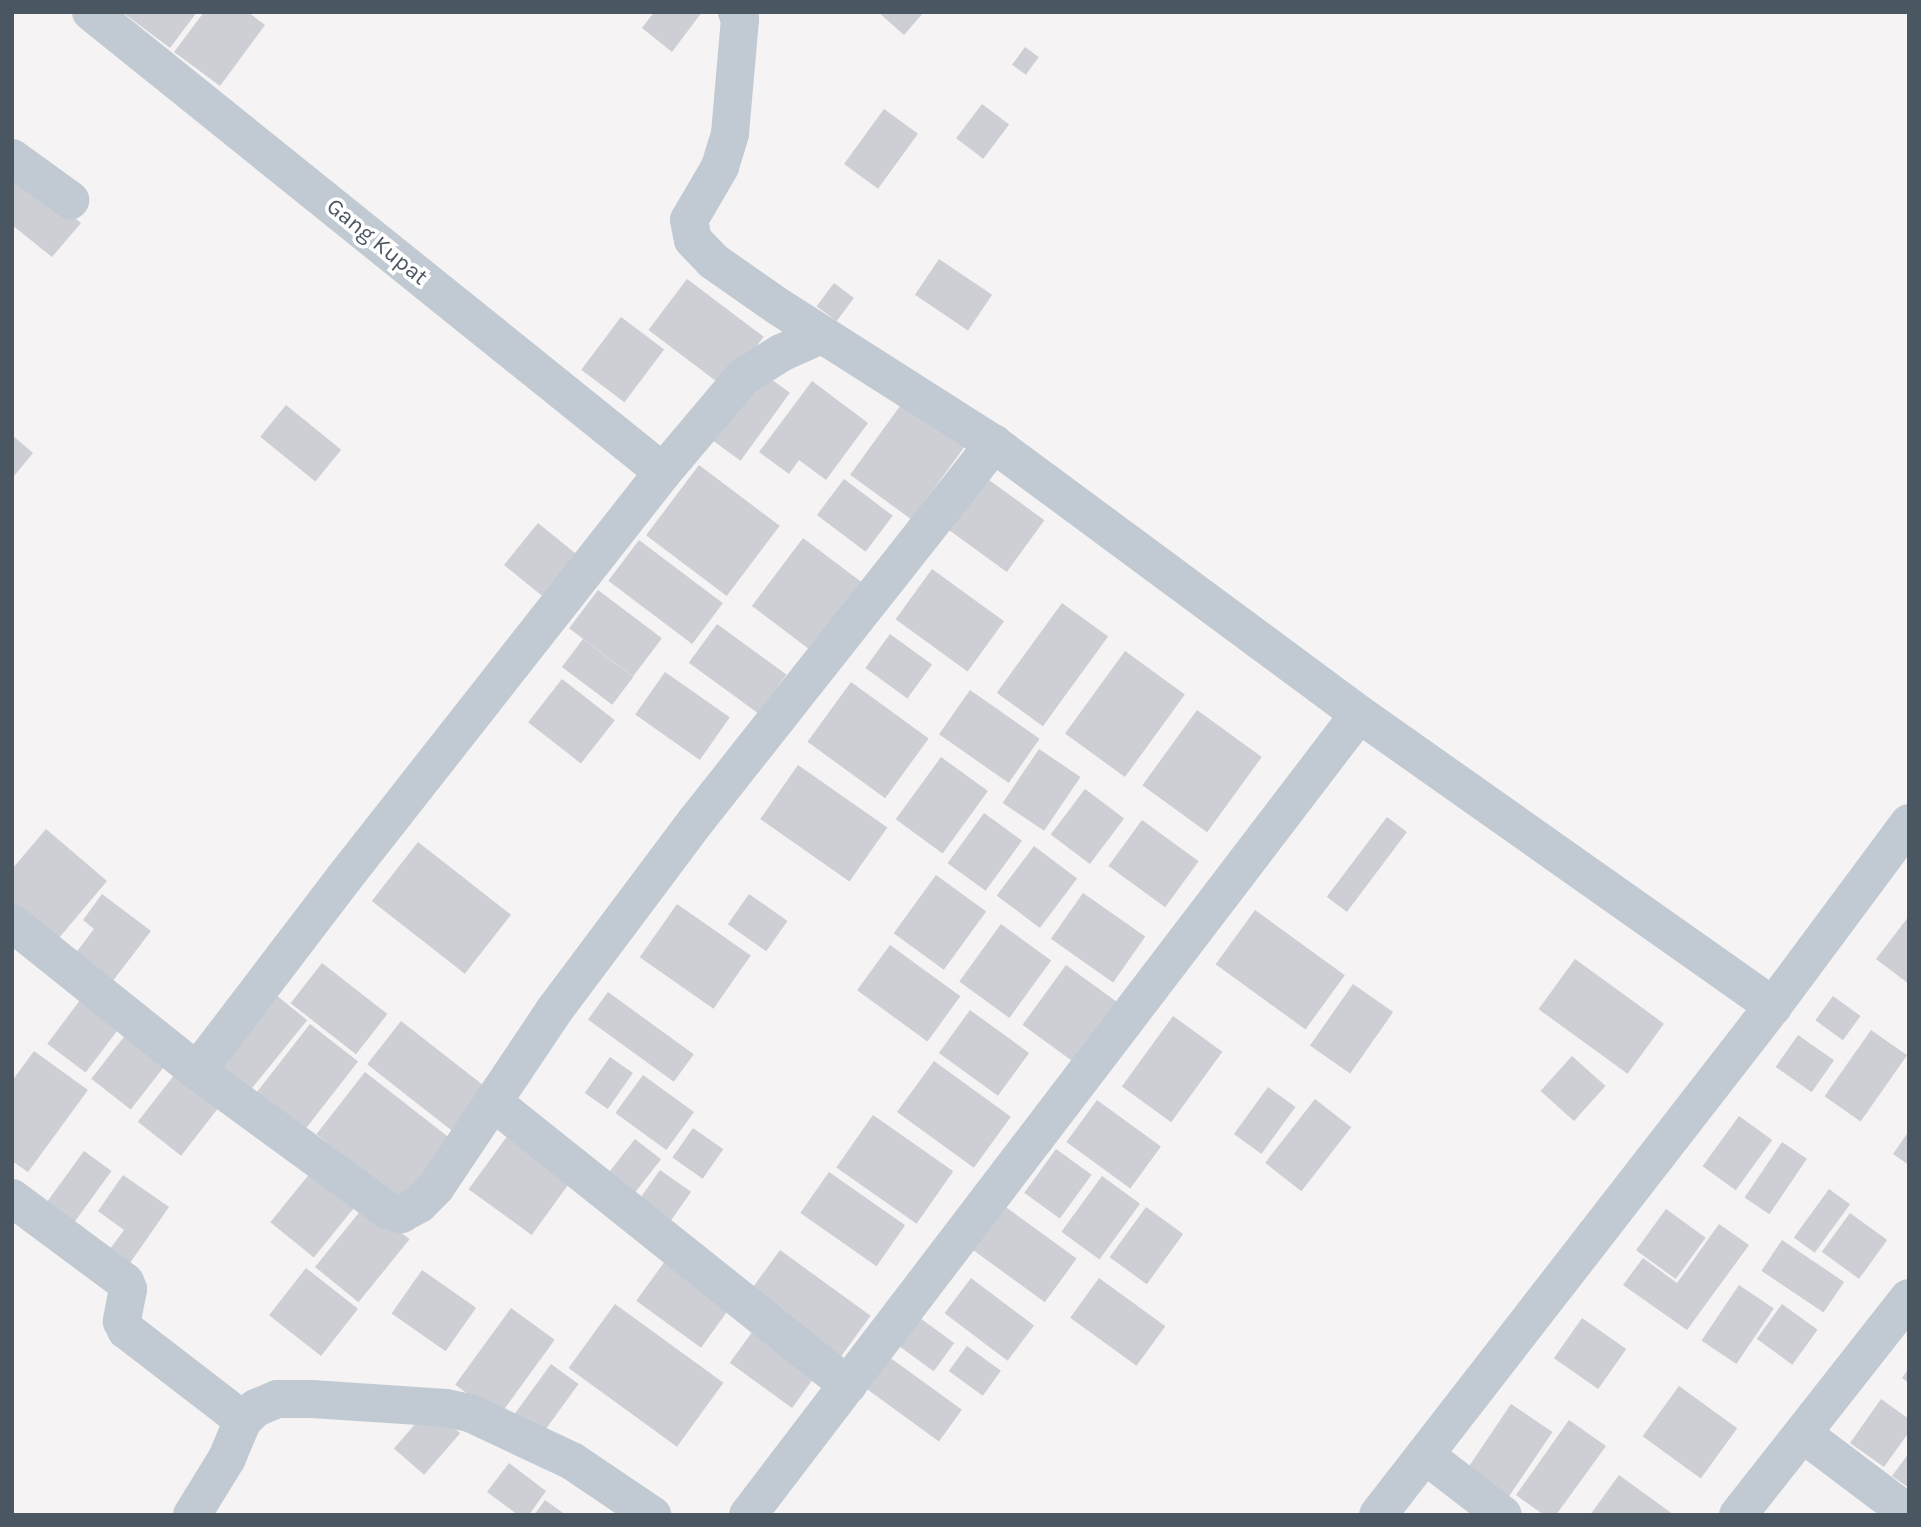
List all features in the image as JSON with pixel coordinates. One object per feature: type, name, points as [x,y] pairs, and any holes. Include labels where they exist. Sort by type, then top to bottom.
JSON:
[{"type":"street","name":"Gang Kupat","points":[[92,12],[663,472]]},
{"type":"street","points":[[739,16],[730,134],[720,167],[689,220],[693,240],[713,261],[821,335],[994,444],[1359,714],[1773,1006]]},
{"type":"street","points":[[12,158],[70,200]]},
{"type":"street","points":[[197,1071],[353,867],[663,472],[743,377],[780,354],[821,335]]},
{"type":"street","points":[[12,922],[197,1071],[387,1210],[401,1214],[419,1204],[436,1187],[553,1012],[696,821],[994,444]]},
{"type":"street","points":[[748,1515],[1359,714]]},
{"type":"street","points":[[1378,1515],[1904,840]]},
{"type":"street","points":[[493,1102],[848,1385]]},
{"type":"street","points":[[12,1198],[125,1282],[128,1289],[122,1321],[127,1329],[243,1420]]},
{"type":"street","points":[[1738,1515],[1909,1298]]},
{"type":"street","points":[[192,1515],[227,1458],[243,1420],[256,1408],[277,1399],[446,1408],[470,1413],[572,1461],[652,1515]]},
{"type":"street","points":[[1803,1434],[1909,1514]]},
{"type":"street","points":[[1425,1455],[1503,1515]]},
{"type":"building","points":[[122,12],[197,12],[170,48]]},
{"type":"building","points":[[204,12],[248,12],[265,25],[220,86],[174,52]]},
{"type":"building","points":[[654,12],[702,12],[672,52],[642,28]]},
{"type":"building","points":[[878,12],[924,12],[904,35]]},
{"type":"building","points":[[1025,47],[1039,57],[1026,75],[1012,65]]},
{"type":"building","points":[[982,104],[1009,124],[983,159],[956,138]]},
{"type":"building","points":[[884,109],[918,134],[878,189],[844,164]]},
{"type":"building","points":[[12,166],[81,223],[52,257],[12,225]]},
{"type":"building","points":[[939,259],[992,295],[968,330],[915,295]]},
{"type":"building","points":[[687,279],[764,337],[725,388],[648,330]]},
{"type":"building","points":[[834,283],[854,298],[837,321],[817,306]]},
{"type":"building","points":[[621,317],[664,349],[624,402],[581,370]]},
{"type":"building","points":[[760,371],[790,393],[741,461],[711,439]]},
{"type":"building","points":[[812,381],[868,423],[826,480],[799,460],[789,474],[759,452]]},
{"type":"building","points":[[903,402],[964,447],[912,519],[850,475]]},
{"type":"building","points":[[286,405],[341,450],[315,482],[260,437]]},
{"type":"building","points":[[12,435],[33,453],[14,476],[12,474]]},
{"type":"building","points":[[699,465],[780,526],[727,596],[646,535]]},
{"type":"building","points":[[974,469],[1044,520],[1007,572],[936,521]]},
{"type":"building","points":[[844,479],[893,516],[866,552],[817,515]]},
{"type":"building","points":[[538,523],[583,560],[549,601],[504,565]]},
{"type":"building","points":[[803,538],[862,583],[811,650],[752,606]]},
{"type":"building","points":[[639,540],[723,603],[692,644],[608,581]]},
{"type":"building","points":[[932,569],[1004,621],[968,671],[896,619]]},
{"type":"building","points":[[598,590],[662,638],[633,676],[569,628]]},
{"type":"building","points":[[1062,603],[1108,637],[1043,726],[997,693]]},
{"type":"building","points":[[717,624],[787,675],[758,713],[689,663]]},
{"type":"building","points":[[890,634],[932,665],[907,699],[865,668]]},
{"type":"building","points":[[583,639],[633,677],[612,705],[562,667]]},
{"type":"building","points":[[1125,651],[1185,694],[1125,777],[1065,734]]},
{"type":"building","points":[[665,672],[730,717],[700,760],[635,715]]},
{"type":"building","points":[[562,679],[615,720],[581,764],[528,722]]},
{"type":"building","points":[[851,682],[929,738],[885,798],[808,742]]},
{"type":"building","points":[[970,690],[1040,739],[1009,783],[939,734]]},
{"type":"building","points":[[1197,710],[1262,757],[1207,832],[1142,785]]},
{"type":"building","points":[[1039,749],[1080,777],[1044,831],[1003,803]]},
{"type":"building","points":[[941,757],[988,791],[943,853],[896,819]]},
{"type":"building","points":[[798,765],[887,828],[849,882],[760,819]]},
{"type":"building","points":[[1085,789],[1124,818],[1090,864],[1051,835]]},
{"type":"building","points":[[984,813],[1022,841],[986,891],[948,863]]},
{"type":"building","points":[[1387,817],[1407,832],[1347,912],[1327,897]]},
{"type":"building","points":[[1142,820],[1199,861],[1165,907],[1108,866]]},
{"type":"building","points":[[46,829],[107,881],[59,938],[12,904],[12,869]]},
{"type":"building","points":[[418,842],[511,915],[465,974],[372,901]]},
{"type":"building","points":[[1034,846],[1077,878],[1040,928],[997,896]]},
{"type":"building","points":[[936,875],[986,911],[944,970],[894,933]]},
{"type":"building","points":[[1083,893],[1145,937],[1113,982],[1051,939]]},
{"type":"building","points":[[102,894],[151,931],[112,982],[75,954],[94,929],[83,920]]},
{"type":"building","points":[[749,894],[788,921],[766,951],[728,924]]},
{"type":"building","points":[[677,904],[751,956],[713,1009],[640,957]]},
{"type":"building","points":[[1255,910],[1345,975],[1305,1029],[1216,964]]},
{"type":"building","points":[[1909,916],[1909,984],[1876,959]]},
{"type":"building","points":[[1001,924],[1051,960],[1009,1018],[959,981]]},
{"type":"building","points":[[890,945],[960,996],[927,1041],[857,990]]},
{"type":"building","points":[[1575,959],[1664,1024],[1628,1074],[1539,1009]]},
{"type":"building","points":[[322,963],[387,1014],[356,1054],[291,1003]]},
{"type":"building","points":[[1066,965],[1122,1006],[1078,1065],[1023,1025]]},
{"type":"building","points":[[1353,984],[1393,1012],[1350,1074],[1310,1045]]},
{"type":"building","points":[[608,992],[694,1054],[674,1082],[588,1020]]},
{"type":"building","points":[[84,995],[122,1024],[86,1073],[47,1044]]},
{"type":"building","points":[[276,995],[307,1020],[250,1090],[219,1065]]},
{"type":"building","points":[[1833,996],[1861,1016],[1843,1040],[1815,1020]]},
{"type":"building","points":[[970,1010],[1029,1053],[998,1096],[939,1053]]},
{"type":"building","points":[[1173,1016],[1222,1052],[1171,1122],[1122,1086]]},
{"type":"building","points":[[401,1021],[490,1091],[456,1134],[367,1064]]},
{"type":"building","points":[[310,1024],[358,1062],[303,1132],[255,1094]]},
{"type":"building","points":[[1871,1030],[1907,1055],[1861,1122],[1825,1096]]},
{"type":"building","points":[[127,1033],[166,1064],[131,1109],[91,1079]]},
{"type":"building","points":[[1798,1035],[1834,1060],[1812,1092],[1776,1067]]},
{"type":"building","points":[[34,1051],[88,1090],[28,1172],[12,1161],[12,1081]]},
{"type":"building","points":[[1572,1056],[1605,1086],[1574,1121],[1541,1091]]},
{"type":"building","points":[[610,1057],[633,1073],[608,1109],[585,1093]]},
{"type":"building","points":[[934,1061],[1011,1117],[974,1168],[897,1112]]},
{"type":"building","points":[[179,1069],[222,1103],[181,1156],[138,1122]]},
{"type":"building","points":[[365,1072],[451,1139],[402,1201],[316,1134]]},
{"type":"building","points":[[643,1075],[694,1112],[666,1150],[615,1113]]},
{"type":"building","points":[[1268,1087],[1296,1107],[1261,1154],[1234,1134]]},
{"type":"building","points":[[1315,1099],[1351,1127],[1301,1191],[1265,1163]]},
{"type":"building","points":[[1097,1100],[1161,1146],[1130,1189],[1066,1142]]},
{"type":"building","points":[[873,1115],[953,1171],[917,1224],[836,1167]]},
{"type":"building","points":[[1739,1116],[1772,1140],[1736,1190],[1703,1166]]},
{"type":"building","points":[[693,1128],[723,1149],[703,1179],[672,1157]]},
{"type":"building","points":[[1909,1131],[1909,1165],[1893,1154]]},
{"type":"building","points":[[508,1135],[571,1181],[532,1235],[469,1189]]},
{"type":"building","points":[[635,1139],[661,1159],[633,1196],[607,1175]]},
{"type":"building","points":[[1782,1142],[1807,1159],[1769,1214],[1745,1198]]},
{"type":"building","points":[[1056,1149],[1092,1175],[1060,1219],[1024,1193]]},
{"type":"building","points":[[84,1151],[112,1171],[72,1225],[45,1205]]},
{"type":"building","points":[[315,1167],[359,1202],[314,1257],[270,1222]]},
{"type":"building","points":[[660,1170],[691,1192],[666,1228],[635,1206]]},
{"type":"building","points":[[829,1172],[905,1225],[877,1266],[800,1213]]},
{"type":"building","points":[[123,1175],[169,1207],[130,1263],[110,1249],[124,1230],[98,1211]]},
{"type":"building","points":[[1102,1176],[1140,1204],[1099,1259],[1061,1232]]},
{"type":"building","points":[[1829,1189],[1850,1204],[1815,1253],[1794,1238]]},
{"type":"building","points":[[366,1204],[410,1239],[359,1302],[315,1267]]},
{"type":"building","points":[[1003,1205],[1077,1258],[1045,1302],[971,1249]]},
{"type":"building","points":[[1146,1207],[1183,1234],[1147,1284],[1110,1257]]},
{"type":"building","points":[[1666,1209],[1706,1238],[1676,1279],[1636,1250]]},
{"type":"building","points":[[1850,1213],[1887,1240],[1859,1279],[1822,1252]]},
{"type":"building","points":[[1719,1224],[1749,1245],[1687,1330],[1623,1285],[1643,1258],[1677,1283]]},
{"type":"building","points":[[1782,1240],[1844,1282],[1823,1313],[1761,1271]]},
{"type":"building","points":[[780,1250],[871,1316],[835,1364],[745,1299]]},
{"type":"building","points":[[668,1257],[733,1304],[701,1348],[636,1301]]},
{"type":"building","points":[[306,1268],[358,1309],[321,1356],[269,1315]]},
{"type":"building","points":[[422,1270],[476,1308],[446,1351],[392,1313]]},
{"type":"building","points":[[971,1278],[1034,1326],[1008,1361],[945,1313]]},
{"type":"building","points":[[1099,1278],[1165,1326],[1137,1366],[1070,1318]]},
{"type":"building","points":[[1739,1285],[1774,1308],[1736,1364],[1702,1341]]},
{"type":"building","points":[[615,1304],[723,1383],[677,1447],[569,1368]]},
{"type":"building","points":[[1782,1304],[1818,1330],[1792,1365],[1757,1339]]},
{"type":"building","points":[[511,1308],[555,1340],[499,1417],[455,1385]]},
{"type":"building","points":[[913,1313],[954,1343],[934,1371],[892,1341]]},
{"type":"building","points":[[1582,1318],[1626,1349],[1598,1389],[1554,1358]]},
{"type":"building","points":[[758,1324],[820,1369],[792,1408],[730,1363]]},
{"type":"building","points":[[967,1346],[1001,1371],[983,1396],[949,1371]]},
{"type":"building","points":[[885,1354],[962,1410],[939,1441],[862,1386]]},
{"type":"building","points":[[551,1364],[579,1384],[542,1434],[515,1414]]},
{"type":"building","points":[[1909,1368],[1909,1383],[1902,1378]]},
{"type":"building","points":[[1679,1386],[1737,1428],[1701,1478],[1643,1436]]},
{"type":"building","points":[[1881,1399],[1909,1419],[1909,1432],[1884,1467],[1850,1443]]},
{"type":"building","points":[[1511,1404],[1552,1432],[1509,1497],[1467,1469]]},
{"type":"building","points":[[430,1407],[460,1433],[424,1475],[394,1449]]},
{"type":"building","points":[[1569,1420],[1606,1446],[1556,1515],[1544,1515],[1516,1495]]},
{"type":"building","points":[[1909,1453],[1909,1488],[1892,1476]]},
{"type":"building","points":[[509,1463],[546,1491],[529,1515],[518,1515],[487,1492]]},
{"type":"building","points":[[1619,1475],[1674,1515],[1590,1515]]},
{"type":"building","points":[[545,1500],[566,1515],[534,1515]]}]
